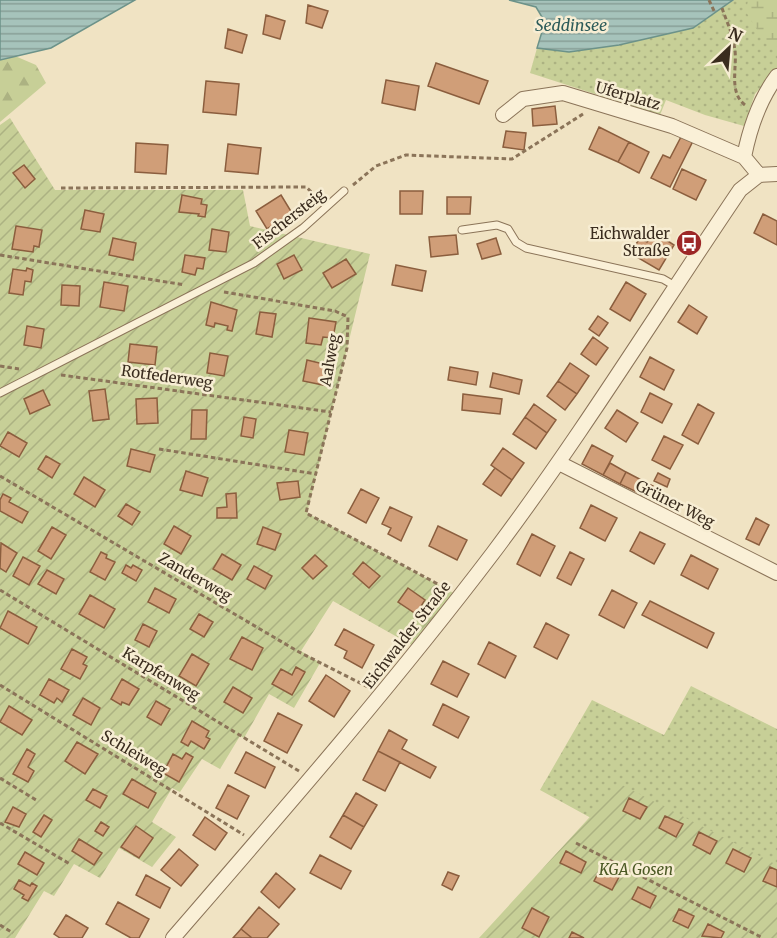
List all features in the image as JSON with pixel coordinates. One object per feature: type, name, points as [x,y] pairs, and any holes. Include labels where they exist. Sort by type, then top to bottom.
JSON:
[{"type":"street","points":[[777,76],[764,95],[757,112],[744,157],[759,175],[777,174]]},
{"type":"street","name":"Uferplatz","points":[[503,115],[523,99],[563,93],[672,126],[744,157]]},
{"type":"street","name":"Eichwalder Straße","points":[[173,938],[381,693],[492,555],[559,463],[740,190],[759,175]]},
{"type":"street","name":"Grüner Weg","points":[[559,463],[777,573]]},
{"type":"lane","name":"Fischersteig","points":[[0,393],[254,263],[303,228],[344,191]]},
{"type":"lane","points":[[462,230],[497,225],[508,229],[516,242],[526,248],[663,279],[675,286]]},
{"type":"path","points":[[709,0],[715,14]]},
{"type":"path","points":[[722,8],[735,46],[735,88],[742,103],[757,112]]},
{"type":"path","name":"Fischersteig","points":[[344,191],[376,166],[406,155],[512,159],[597,105]]},
{"type":"path","points":[[62,188],[306,187],[327,206]]},
{"type":"path","name":"Aalweg","points":[[0,255],[335,311],[348,317],[347,348],[306,513],[459,596]]},
{"type":"path","name":"Rotfederweg","points":[[0,366],[332,412]]},
{"type":"path","points":[[159,448],[316,474]]},
{"type":"path","name":"Zanderweg","points":[[0,476],[299,652],[381,693]]},
{"type":"path","name":"Karpfenweg","points":[[0,590],[310,777]]},
{"type":"path","name":"Schleiweg","points":[[0,685],[255,842]]},
{"type":"path","points":[[0,778],[36,800]]},
{"type":"path","points":[[0,823],[70,864]]},
{"type":"path","points":[[576,843],[764,938]]},
{"type":"path","points":[[0,925],[13,933]]},
{"type":"green space","points":[[734,0],[777,0],[777,68],[755,94],[744,126],[705,115],[666,100],[660,115],[530,73],[537,48],[569,52],[693,28]]},
{"type":"green space","points":[[748,0],[777,0],[777,47],[766,44],[746,12]]},
{"type":"green space","points":[[15,56],[36,65],[46,83],[0,122],[0,60]]},
{"type":"green space","points":[[10,118],[55,190],[243,190],[250,226],[370,254],[307,513],[459,596],[417,648],[333,601],[301,651],[320,663],[294,708],[269,694],[244,738],[240,736],[220,769],[202,759],[180,792],[172,788],[152,822],[176,837],[152,867],[119,848],[100,878],[74,864],[54,896],[44,891],[15,938],[0,938],[0,125]]},
{"type":"green space","points":[[691,686],[777,729],[777,872],[591,818],[540,790],[592,700],[664,735]]},
{"type":"green space","name":"KGA Gosen","points":[[620,784],[777,865],[777,938],[479,938]]},
{"type":"water","points":[[0,0],[135,0],[51,48],[0,60]]},
{"type":"water","name":"Seddinsee","points":[[509,0],[733,0],[693,28],[619,45],[569,52],[537,48],[545,22],[536,7]]},
{"type":"building","points":[[308,5],[328,11],[322,28],[306,23]]},
{"type":"building","points":[[266,15],[285,21],[280,39],[263,34]]},
{"type":"building","points":[[228,29],[247,35],[242,53],[225,48]]},
{"type":"building","points":[[436,63],[488,81],[479,104],[428,86]]},
{"type":"building","points":[[386,80],[419,86],[415,110],[382,103]]},
{"type":"building","points":[[206,81],[239,84],[236,115],[203,112]]},
{"type":"building","points":[[555,106],[557,124],[533,126],[532,109]]},
{"type":"building","points":[[599,127],[629,142],[618,162],[589,149]]},
{"type":"building","points":[[506,131],[526,133],[524,150],[503,147]]},
{"type":"building","points":[[682,135],[693,141],[670,187],[651,178],[663,155],[670,158]]},
{"type":"building","points":[[629,142],[649,152],[639,173],[618,162]]},
{"type":"building","points":[[136,143],[168,145],[166,174],[135,172]]},
{"type":"building","points":[[228,144],[261,148],[258,174],[225,171]]},
{"type":"building","points":[[24,165],[35,179],[25,188],[13,173]]},
{"type":"building","points":[[682,169],[706,180],[696,200],[673,189]]},
{"type":"building","points":[[400,191],[423,191],[422,214],[400,214]]},
{"type":"building","points":[[182,195],[202,199],[201,204],[207,205],[205,217],[198,216],[199,214],[179,212]]},
{"type":"building","points":[[281,195],[292,213],[267,229],[256,211]]},
{"type":"building","points":[[447,197],[471,197],[470,214],[447,214]]},
{"type":"building","points":[[85,210],[104,214],[100,232],[81,229]]},
{"type":"building","points":[[763,214],[777,221],[777,245],[754,233]]},
{"type":"building","points":[[16,226],[42,230],[39,247],[34,246],[33,252],[12,249]]},
{"type":"building","points":[[212,229],[229,232],[226,252],[209,250]]},
{"type":"building","points":[[654,232],[674,245],[659,270],[630,253],[640,238],[647,242]]},
{"type":"building","points":[[456,235],[458,254],[431,257],[429,237]]},
{"type":"building","points":[[113,238],[136,243],[133,260],[109,255]]},
{"type":"building","points":[[496,238],[501,254],[482,259],[477,244]]},
{"type":"building","points":[[185,255],[205,258],[203,269],[197,268],[195,275],[182,272]]},
{"type":"building","points":[[294,255],[302,270],[284,279],[277,264]]},
{"type":"building","points":[[346,259],[356,274],[332,288],[323,273]]},
{"type":"building","points":[[396,265],[426,271],[422,291],[392,285]]},
{"type":"building","points":[[27,268],[33,270],[31,282],[25,281],[23,295],[9,293],[13,269],[26,271]]},
{"type":"building","points":[[104,282],[128,286],[124,311],[100,307]]},
{"type":"building","points":[[626,282],[646,294],[630,321],[610,309]]},
{"type":"building","points":[[62,285],[80,286],[79,306],[61,305]]},
{"type":"building","points":[[211,302],[237,310],[232,331],[227,330],[228,326],[215,323],[214,327],[206,325]]},
{"type":"building","points":[[689,305],[707,317],[697,334],[678,322]]},
{"type":"building","points":[[260,312],[276,314],[272,337],[256,334]]},
{"type":"building","points":[[598,316],[608,323],[599,336],[589,329]]},
{"type":"building","points":[[309,318],[336,322],[333,338],[323,337],[321,345],[306,343]]},
{"type":"building","points":[[27,326],[44,329],[41,348],[24,345]]},
{"type":"building","points":[[593,337],[608,348],[596,365],[581,354]]},
{"type":"building","points":[[130,344],[157,347],[155,365],[128,362]]},
{"type":"building","points":[[210,353],[228,356],[224,376],[207,373]]},
{"type":"building","points":[[650,357],[674,370],[664,390],[640,377]]},
{"type":"building","points":[[307,360],[332,366],[328,386],[303,381]]},
{"type":"building","points":[[570,363],[589,376],[577,394],[558,381]]},
{"type":"building","points":[[450,367],[478,372],[476,385],[448,380]]},
{"type":"building","points":[[493,373],[522,380],[519,394],[490,387]]},
{"type":"building","points":[[558,381],[577,394],[565,410],[547,396]]},
{"type":"building","points":[[105,389],[109,419],[93,421],[89,391]]},
{"type":"building","points":[[43,390],[50,405],[30,414],[24,399]]},
{"type":"building","points":[[650,393],[672,404],[662,423],[641,412]]},
{"type":"building","points":[[463,394],[502,399],[500,414],[462,410]]},
{"type":"building","points":[[157,398],[158,423],[137,424],[136,399]]},
{"type":"building","points":[[534,404],[556,420],[547,433],[525,417]]},
{"type":"building","points":[[698,404],[714,413],[698,444],[682,435]]},
{"type":"building","points":[[192,410],[207,410],[206,439],[191,439]]},
{"type":"building","points":[[617,410],[638,423],[626,442],[605,428]]},
{"type":"building","points":[[244,417],[256,419],[253,438],[241,436]]},
{"type":"building","points":[[525,417],[547,433],[536,449],[513,434]]},
{"type":"building","points":[[289,430],[308,433],[304,455],[285,452]]},
{"type":"building","points":[[8,432],[27,443],[19,457],[0,446]]},
{"type":"building","points":[[664,436],[683,445],[670,469],[652,460]]},
{"type":"building","points":[[592,445],[613,456],[603,475],[582,464]]},
{"type":"building","points":[[503,448],[524,463],[512,480],[491,465]]},
{"type":"building","points":[[131,449],[155,455],[150,472],[127,466]]},
{"type":"building","points":[[46,456],[60,464],[52,478],[38,469]]},
{"type":"building","points":[[610,463],[626,472],[620,484],[603,475]]},
{"type":"building","points":[[495,468],[512,480],[501,496],[483,484]]},
{"type":"building","points":[[186,471],[208,478],[202,496],[180,490]]},
{"type":"building","points":[[626,472],[653,486],[647,497],[620,484]]},
{"type":"building","points":[[658,473],[670,479],[667,487],[654,481]]},
{"type":"building","points":[[84,477],[105,490],[95,507],[74,494]]},
{"type":"building","points":[[298,481],[300,497],[280,500],[277,483]]},
{"type":"building","points":[[361,489],[379,498],[366,523],[348,513]]},
{"type":"building","points":[[236,493],[237,518],[217,518],[217,508],[227,507],[226,494]]},
{"type":"building","points":[[3,494],[11,498],[9,502],[28,512],[22,523],[0,511],[0,500]]},
{"type":"building","points":[[126,504],[140,512],[132,525],[118,516]]},
{"type":"building","points":[[591,505],[617,518],[605,541],[580,528]]},
{"type":"building","points":[[390,507],[412,517],[401,541],[388,534],[391,528],[382,524]]},
{"type":"building","points":[[756,518],[769,525],[759,545],[746,539]]},
{"type":"building","points":[[174,526],[191,536],[181,554],[164,544]]},
{"type":"building","points":[[438,526],[467,540],[457,560],[429,546]]},
{"type":"building","points":[[52,527],[66,535],[51,559],[38,551]]},
{"type":"building","points":[[263,527],[281,534],[275,550],[257,544]]},
{"type":"building","points":[[640,532],[665,544],[654,564],[630,551]]},
{"type":"building","points":[[532,534],[555,546],[540,576],[517,564]]},
{"type":"building","points":[[1,543],[17,553],[6,572],[0,568]]},
{"type":"building","points":[[101,552],[107,555],[106,558],[115,562],[105,580],[90,572]]},
{"type":"building","points":[[570,552],[584,559],[571,585],[557,578]]},
{"type":"building","points":[[222,554],[241,565],[232,580],[213,569]]},
{"type":"building","points":[[315,555],[327,566],[313,579],[302,568]]},
{"type":"building","points":[[691,555],[718,569],[708,589],[681,575]]},
{"type":"building","points":[[23,557],[40,566],[29,585],[13,576]]},
{"type":"building","points":[[363,562],[380,576],[369,588],[353,574]]},
{"type":"building","points":[[126,565],[131,568],[133,565],[142,570],[136,581],[122,573]]},
{"type":"building","points":[[254,566],[272,576],[265,589],[247,579]]},
{"type":"building","points":[[47,570],[64,579],[56,594],[38,584]]},
{"type":"building","points":[[155,588],[176,599],[169,613],[148,602]]},
{"type":"building","points":[[408,588],[425,600],[416,614],[398,602]]},
{"type":"building","points":[[612,590],[637,603],[624,628],[599,615]]},
{"type":"building","points":[[90,595],[115,609],[104,628],[79,614]]},
{"type":"building","points":[[650,601],[714,633],[707,648],[642,615]]},
{"type":"building","points":[[8,611],[37,627],[28,644],[0,628]]},
{"type":"building","points":[[199,614],[213,622],[204,637],[190,629]]},
{"type":"building","points":[[546,623],[569,635],[557,659],[534,647]]},
{"type":"building","points":[[143,624],[157,631],[149,647],[135,640]]},
{"type":"building","points":[[344,629],[374,645],[362,668],[344,658],[347,651],[335,645]]},
{"type":"building","points":[[242,637],[263,648],[252,670],[230,659]]},
{"type":"building","points":[[489,642],[516,656],[505,678],[478,664]]},
{"type":"building","points":[[72,649],[87,657],[83,664],[87,666],[80,679],[61,669]]},
{"type":"building","points":[[192,654],[209,664],[196,686],[179,676]]},
{"type":"building","points":[[443,661],[469,674],[457,697],[431,684]]},
{"type":"building","points":[[296,667],[305,672],[292,695],[272,684],[281,669],[292,675]]},
{"type":"building","points":[[326,675],[350,691],[334,717],[309,701]]},
{"type":"building","points":[[49,679],[69,690],[62,702],[57,698],[54,703],[40,695]]},
{"type":"building","points":[[122,679],[139,689],[129,705],[122,702],[121,705],[111,699]]},
{"type":"building","points":[[233,687],[252,698],[243,713],[224,702]]},
{"type":"building","points":[[83,698],[100,708],[91,725],[73,715]]},
{"type":"building","points":[[156,701],[170,709],[161,725],[147,717]]},
{"type":"building","points":[[443,704],[469,717],[458,738],[433,725]]},
{"type":"building","points":[[9,706],[32,720],[22,735],[0,722]]},
{"type":"building","points":[[278,713],[302,725],[287,753],[264,741]]},
{"type":"building","points":[[192,721],[209,731],[206,737],[210,739],[204,749],[191,741],[188,746],[181,742]]},
{"type":"building","points":[[389,730],[407,740],[402,749],[436,767],[430,778],[378,751]]},
{"type":"building","points":[[77,742],[98,754],[85,774],[65,761]]},
{"type":"building","points":[[27,749],[35,754],[28,767],[34,771],[28,782],[13,774]]},
{"type":"building","points":[[378,751],[400,762],[385,791],[363,780]]},
{"type":"building","points":[[246,752],[275,767],[265,788],[235,773]]},
{"type":"building","points":[[186,753],[193,757],[179,782],[163,773],[173,754],[182,759]]},
{"type":"building","points":[[132,779],[156,793],[148,808],[123,794]]},
{"type":"building","points":[[228,785],[249,796],[237,819],[216,808]]},
{"type":"building","points":[[93,789],[107,796],[100,808],[86,800]]},
{"type":"building","points":[[356,793],[377,805],[364,827],[343,815]]},
{"type":"building","points":[[629,798],[647,807],[640,819],[623,811]]},
{"type":"building","points":[[13,807],[26,814],[19,827],[5,822]]},
{"type":"building","points":[[44,815],[52,820],[41,837],[33,832]]},
{"type":"building","points":[[343,815],[364,827],[351,849],[330,837]]},
{"type":"building","points":[[665,816],[683,824],[676,837],[659,828]]},
{"type":"building","points":[[205,817],[227,833],[215,850],[193,835]]},
{"type":"building","points":[[101,822],[109,827],[103,836],[95,831]]},
{"type":"building","points":[[136,826],[153,838],[139,858],[121,847]]},
{"type":"building","points":[[699,832],[717,841],[710,854],[693,845]]},
{"type":"building","points":[[79,839],[102,853],[94,865],[72,851]]},
{"type":"building","points":[[179,849],[198,865],[181,886],[161,870]]},
{"type":"building","points":[[733,849],[751,858],[744,872],[726,863]]},
{"type":"building","points":[[566,851],[586,862],[581,873],[560,863]]},
{"type":"building","points":[[25,852],[44,863],[37,875],[18,864]]},
{"type":"building","points":[[320,855],[351,871],[341,889],[310,873]]},
{"type":"building","points":[[770,867],[777,870],[777,887],[763,881]]},
{"type":"building","points":[[601,868],[619,877],[612,890],[594,881]]},
{"type":"building","points":[[448,872],[459,876],[452,890],[442,885]]},
{"type":"building","points":[[276,873],[295,889],[279,908],[261,892]]},
{"type":"building","points":[[146,875],[170,888],[160,908],[136,895]]},
{"type":"building","points":[[19,880],[30,886],[32,883],[37,886],[28,901],[22,898],[24,895],[14,889]]},
{"type":"building","points":[[638,887],[656,896],[650,908],[632,899]]},
{"type":"building","points":[[118,902],[149,919],[139,938],[131,938],[106,924]]},
{"type":"building","points":[[259,907],[279,924],[267,938],[252,938],[241,929]]},
{"type":"building","points":[[532,908],[549,917],[539,937],[522,928]]},
{"type":"building","points":[[679,909],[694,916],[688,928],[673,921]]},
{"type":"building","points":[[66,915],[88,928],[82,938],[60,938],[54,934]]},
{"type":"building","points":[[708,924],[724,932],[721,938],[702,936]]},
{"type":"building","points":[[241,929],[252,938],[233,938]]},
{"type":"building","points":[[572,932],[584,938],[569,938]]},
{"type":"place","name":"Eichwalder Straße","points":[[689,243]]}]
